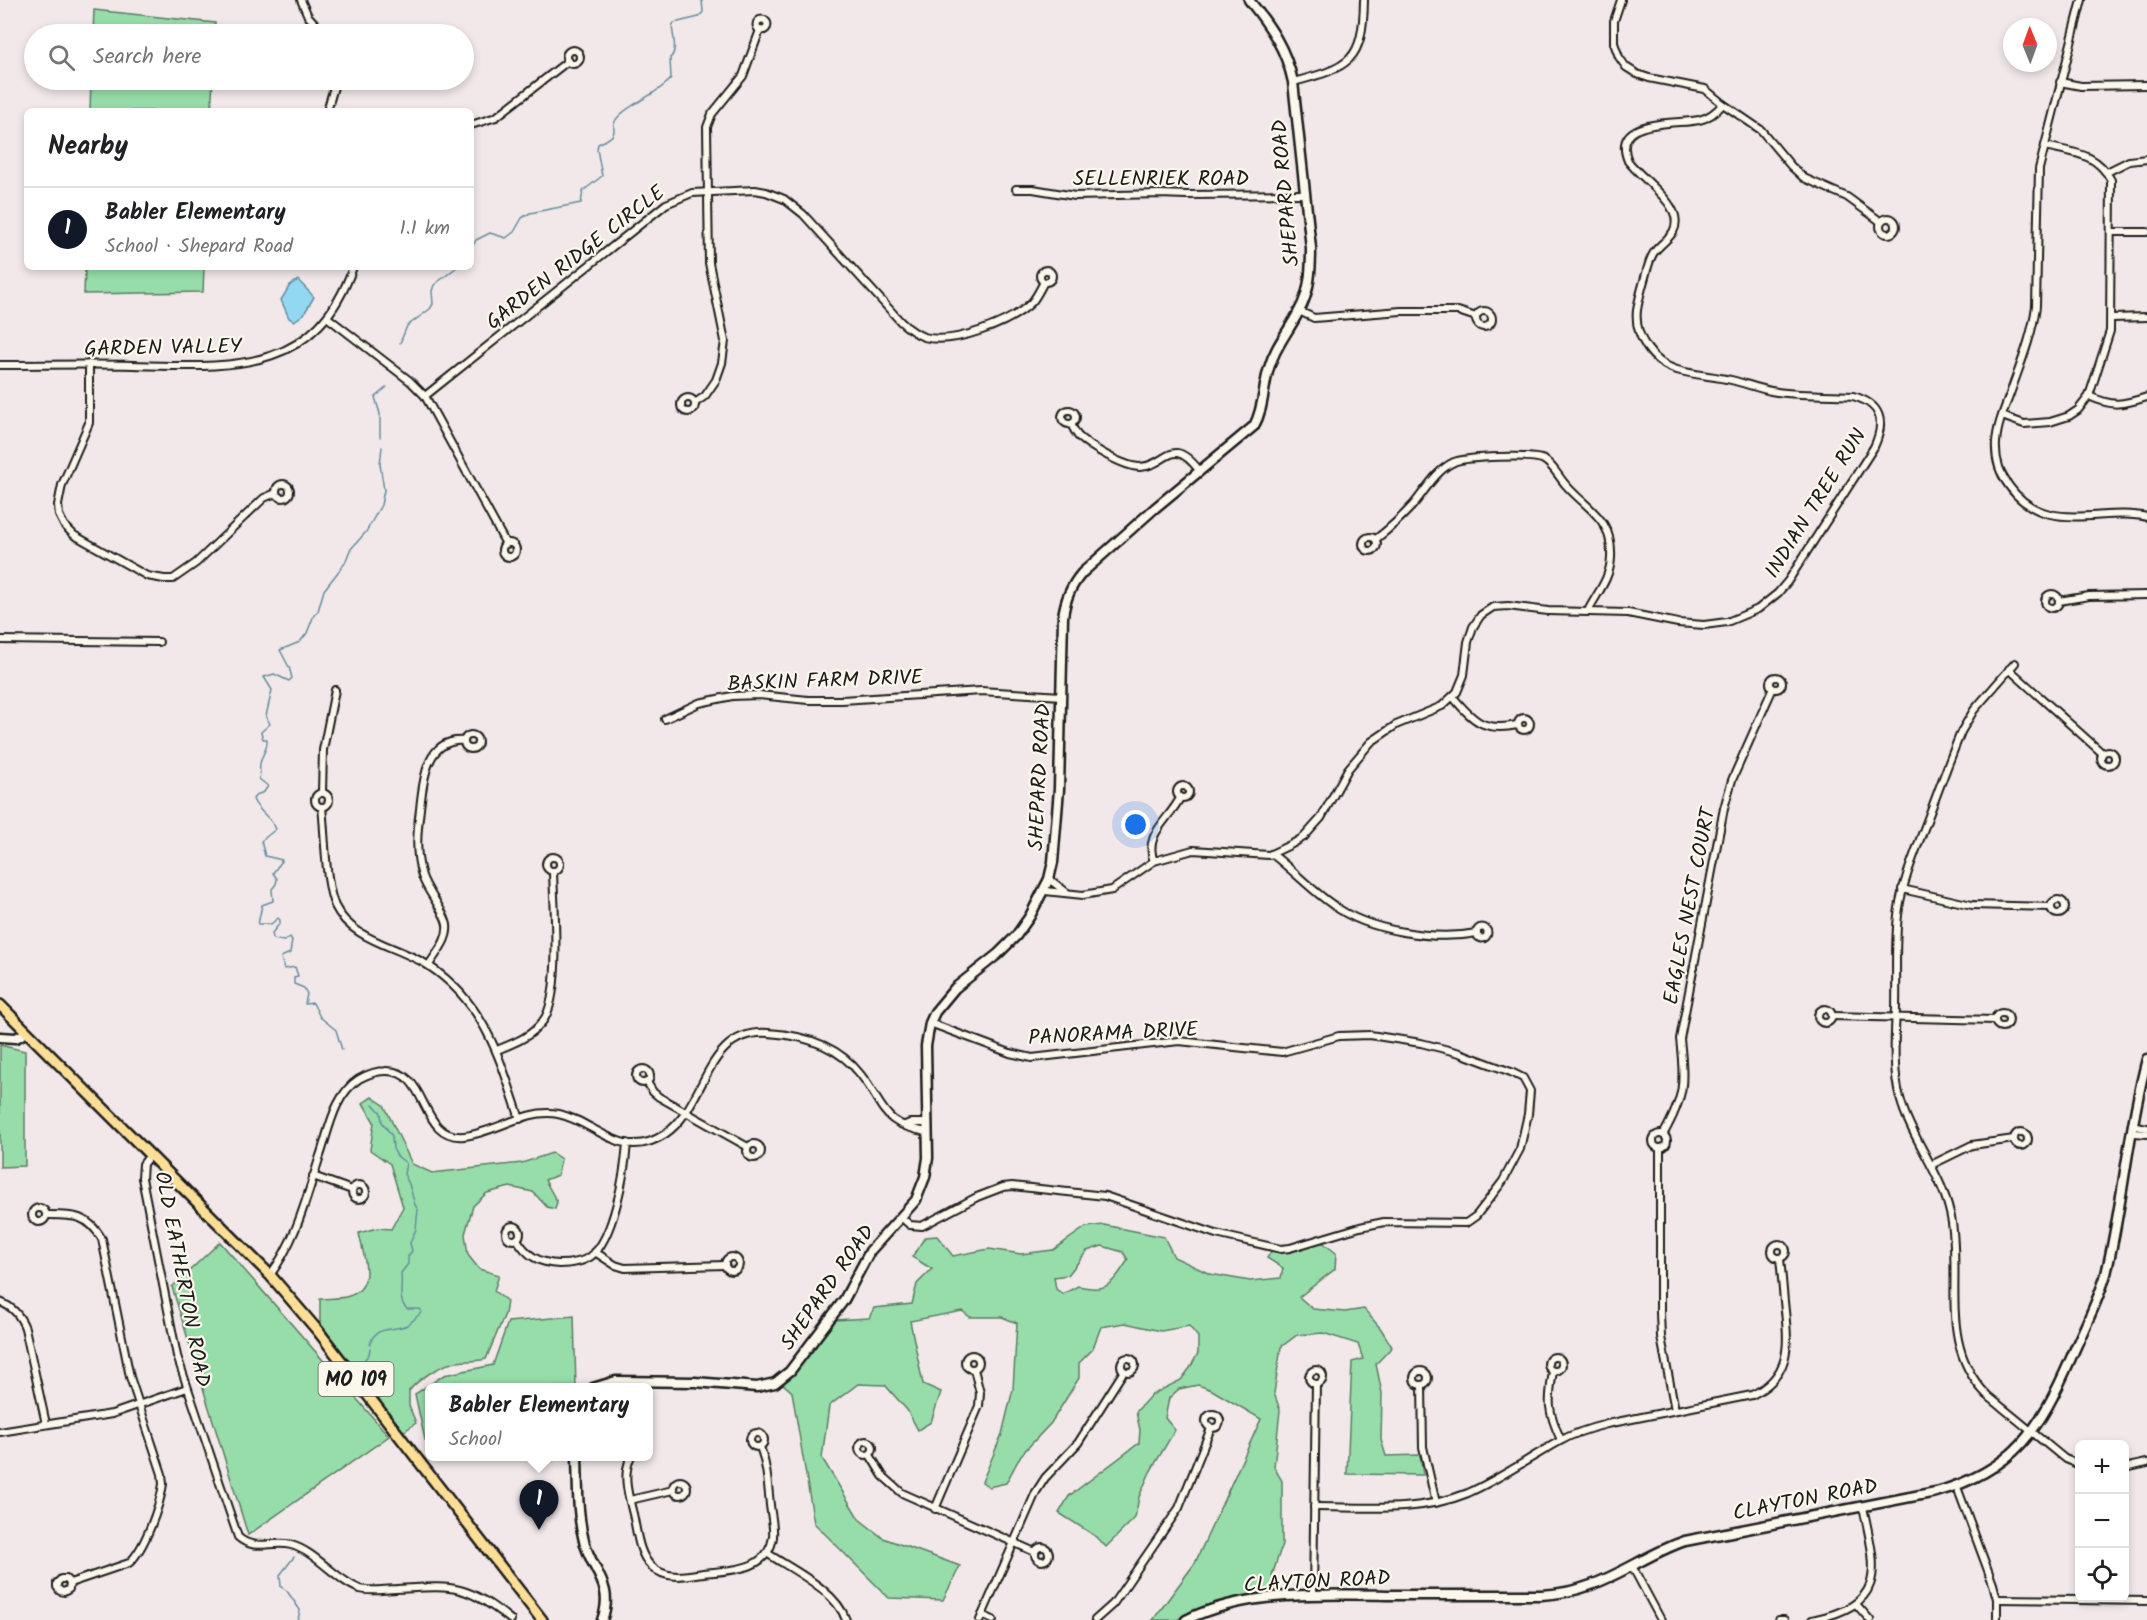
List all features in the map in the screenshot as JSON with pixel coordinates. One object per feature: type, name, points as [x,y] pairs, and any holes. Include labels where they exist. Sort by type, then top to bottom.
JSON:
[{"type":"main road","name":"MO 109","points":[[0,1005],[270,1275],[330,1346],[542,1620]]},
{"type":"street","points":[[301,0],[316,24]]},
{"type":"street","name":"SHEPARD ROAD","points":[[609,1383],[616,1381],[695,1382],[757,1387],[775,1383],[790,1371],[839,1308],[870,1251],[916,1200],[922,1186],[928,1158],[926,1046],[930,1023],[935,1012],[955,988],[998,954],[1016,936],[1045,891],[1049,879],[1056,829],[1065,602],[1073,584],[1082,573],[1199,470],[1254,426],[1260,412],[1267,374],[1274,353],[1306,296],[1311,265],[1310,231],[1293,82],[1287,57],[1281,44],[1249,0]]},
{"type":"street","points":[[1293,82],[1335,69],[1349,61],[1361,40],[1364,0]]},
{"type":"street","points":[[1621,0],[1614,21],[1614,34],[1616,49],[1626,67],[1649,78],[1705,89],[1761,130],[1804,178],[1847,197],[1880,222]]},
{"type":"street","points":[[2082,0],[2060,82],[2038,180],[2034,326],[2002,416],[1996,456],[2000,471],[2007,483],[2023,502],[2043,512],[2147,517]]},
{"type":"street","points":[[695,403],[705,396],[716,380],[724,350],[724,327],[709,263],[708,122],[743,76],[760,30]]},
{"type":"street","points":[[474,124],[496,117],[568,61]]},
{"type":"street","points":[[2060,82],[2081,86],[2147,85]]},
{"type":"street","points":[[328,108],[333,90]]},
{"type":"street","name":"INDIAN TREE RUN","points":[[1453,697],[1464,675],[1470,634],[1476,621],[1486,611],[1493,608],[1508,606],[1554,612],[1628,613],[1678,623],[1704,625],[1727,622],[1758,609],[1778,593],[1788,581],[1878,438],[1881,427],[1878,413],[1863,399],[1836,394],[1770,391],[1732,380],[1676,370],[1654,358],[1644,344],[1638,326],[1637,312],[1640,294],[1650,261],[1656,250],[1670,238],[1674,230],[1675,218],[1664,199],[1628,161],[1625,154],[1626,142],[1632,133],[1643,127],[1701,120],[1714,113],[1723,104]]},
{"type":"street","points":[[2002,416],[2024,424],[2050,423],[2078,410],[2089,396],[2107,347],[2112,318],[2113,192],[2111,180],[2107,172],[2091,157],[2045,146]]},
{"type":"street","points":[[2107,172],[2129,161],[2147,159]]},
{"type":"street","name":"SELLENRIEK ROAD","points":[[1016,189],[1032,189],[1075,196],[1305,194]]},
{"type":"street","name":"GARDEN RIDGE CIRCLE","points":[[425,396],[666,204],[680,196],[708,191],[761,191],[792,204],[901,322],[909,330],[924,337],[944,339],[983,330],[1020,311],[1032,302],[1044,282]]},
{"type":"street","points":[[2112,232],[2147,232]]},
{"type":"street","name":"GARDEN VALLEY","points":[[0,365],[229,365],[270,358],[290,349],[307,337],[327,317],[340,299],[352,270]]},
{"type":"street","points":[[1299,311],[1314,318],[1401,311],[1458,311],[1476,317]]},
{"type":"street","points":[[327,317],[410,381],[425,396],[506,544]]},
{"type":"street","points":[[2112,318],[2147,317]]},
{"type":"street","points":[[89,364],[89,423],[62,485],[58,505],[59,515],[64,525],[74,535],[147,576],[173,579],[196,563],[264,498],[276,493]]},
{"type":"street","points":[[2089,396],[2113,405],[2147,397]]},
{"type":"street","points":[[1071,424],[1076,434],[1083,439],[1105,453],[1133,466],[1148,465],[1166,454],[1178,453],[1188,457],[1199,470]]},
{"type":"street","points":[[1376,539],[1412,505],[1432,480],[1449,464],[1456,461],[1492,457],[1542,458],[1550,464],[1566,485],[1598,515],[1608,533],[1611,556],[1609,571],[1588,611]]},
{"type":"street","points":[[2059,601],[2089,596],[2147,595]]},
{"type":"street","points":[[0,640],[159,642]]},
{"type":"street","points":[[2015,663],[1974,710],[1961,732],[1902,889],[1898,911],[1895,1067],[1908,1124],[1945,1195],[1952,1223],[1957,1341],[1970,1375],[1982,1390],[2065,1459],[2075,1463]]},
{"type":"street","points":[[2009,669],[2102,752]]},
{"type":"street","name":"EAGLES NEST COURT","points":[[1663,1135],[1675,1113],[1683,1089],[1680,1039],[1724,808],[1732,780],[1773,688]]},
{"type":"street","points":[[335,690],[323,750],[322,793],[316,796],[315,800],[316,804],[322,807],[331,896],[340,915],[347,922],[362,933],[429,965],[462,994],[487,1029],[497,1050],[520,1119]]},
{"type":"street","name":"BASKIN FARM DRIVE","points":[[664,719],[699,703],[732,696],[759,695],[808,700],[842,700],[981,691],[1062,696]]},
{"type":"street","points":[[1045,891],[1083,895],[1112,890],[1154,861],[1193,850],[1272,854],[1304,837],[1314,827],[1327,810],[1348,768],[1371,742],[1396,724],[1434,711],[1453,697],[1469,717],[1480,723],[1499,727],[1517,725]]},
{"type":"street","points":[[429,965],[446,938],[447,923],[428,890],[418,862],[417,836],[424,775],[428,763],[443,745],[453,741],[464,741]]},
{"type":"street","points":[[1154,861],[1151,842],[1180,798]]},
{"type":"street","points":[[1272,854],[1334,907],[1362,921],[1419,934],[1477,933]]},
{"type":"street","points":[[497,1050],[529,1035],[543,1020],[552,1003],[554,983],[553,872]]},
{"type":"street","points":[[1049,879],[1066,892]]},
{"type":"street","points":[[1902,889],[1972,905],[2050,907]]},
{"type":"street","points":[[1832,1016],[1995,1020]]},
{"type":"street","name":"PANORAMA DRIVE","points":[[902,1218],[910,1225],[922,1226],[976,1197],[1012,1186],[1105,1196],[1216,1234],[1281,1249],[1384,1222],[1466,1223],[1476,1216],[1503,1181],[1516,1158],[1526,1126],[1528,1085],[1522,1078],[1460,1053],[1394,1038],[1370,1035],[1339,1036],[1282,1052],[1179,1041],[1032,1058],[1010,1053],[930,1023]]},
{"type":"street","points":[[0,1037],[16,1038],[27,1032]]},
{"type":"street","points":[[270,1275],[280,1262],[289,1243],[338,1103],[353,1084],[372,1072],[391,1071],[409,1079],[421,1094],[433,1122],[449,1134],[465,1136],[542,1113],[557,1113],[615,1141],[643,1143],[656,1139],[675,1126],[720,1052],[739,1037],[754,1033],[769,1033],[807,1039],[833,1050],[861,1074],[889,1118],[910,1129],[927,1127]]},
{"type":"street","name":"CLAYTON ROAD","points":[[1186,1620],[1222,1606],[1313,1595],[1541,1595],[1583,1588],[1685,1541],[1957,1486],[1993,1468],[2007,1458],[2032,1432],[2054,1398],[2105,1275],[2147,1059]]},
{"type":"street","points":[[647,1082],[659,1097],[748,1148]]},
{"type":"street","points":[[2147,1128],[2136,1126],[2132,1128],[2135,1133],[2147,1134]]},
{"type":"street","name":"EAGLES NEST COURT","points":[[1660,1149],[1655,1147],[1652,1141],[1656,1135],[1663,1135]]},
{"type":"street","name":"EAGLES NEST COURT","points":[[1660,1149],[1664,1148],[1667,1142],[1663,1135]]},
{"type":"street","points":[[1931,1165],[1972,1145],[2014,1139]]},
{"type":"street","points":[[517,1239],[529,1255],[548,1263],[575,1263],[595,1252],[602,1243],[620,1197],[627,1143]]},
{"type":"street","name":"EAGLES NEST COURT","points":[[1660,1149],[1661,1337],[1675,1410]]},
{"type":"street","name":"OLD EATHERTON ROAD","points":[[150,1155],[143,1164],[142,1178],[177,1356],[236,1533],[243,1541],[261,1546],[283,1544],[297,1547],[360,1589],[445,1587],[462,1589],[479,1597],[511,1620]]},
{"type":"street","points":[[313,1176],[352,1190]]},
{"type":"street","points":[[46,1215],[70,1215],[82,1219],[95,1227],[102,1239],[130,1377],[162,1474],[163,1484],[143,1547],[129,1563],[70,1583]]},
{"type":"street","points":[[595,1252],[615,1265],[625,1268],[725,1265]]},
{"type":"street","points":[[1314,1507],[1402,1508],[1436,1503],[1469,1492],[1561,1440],[1584,1430],[1752,1395],[1768,1385],[1778,1375],[1785,1360],[1788,1341],[1780,1259]]},
{"type":"street","points":[[0,1302],[13,1308],[22,1319],[46,1425]]},
{"type":"street","points":[[935,1509],[979,1406],[979,1388],[974,1369]]},
{"type":"street","points":[[993,1620],[981,1618],[1040,1485],[1078,1443],[1124,1371]]},
{"type":"street","points":[[1553,1371],[1549,1407],[1552,1422],[1561,1440]]},
{"type":"street","points":[[1313,1595],[1316,1384]]},
{"type":"street","points":[[1422,1385],[1421,1421],[1424,1447],[1436,1503]]},
{"type":"street","points":[[0,1432],[112,1414],[187,1388]]},
{"type":"street","points":[[1095,1620],[1113,1604],[1179,1508],[1211,1428]]},
{"type":"street","points":[[630,1461],[626,1475],[644,1556],[651,1566],[663,1573],[678,1576],[746,1568],[759,1562],[766,1553],[772,1541],[773,1528],[765,1462],[759,1447]]},
{"type":"street","points":[[870,1455],[883,1476],[908,1496],[1035,1552]]},
{"type":"street","points":[[577,1461],[584,1541],[606,1592],[607,1601],[602,1620]]},
{"type":"street","points":[[2129,1467],[2147,1463]]},
{"type":"street","points":[[1957,1486],[1993,1584],[1997,1599],[1997,1620]]},
{"type":"street","points":[[630,1500],[673,1490]]},
{"type":"street","points":[[1812,1620],[1838,1614],[1856,1604],[1870,1585],[1874,1563],[1863,1506]]},
{"type":"street","points":[[766,1553],[826,1592],[836,1601],[846,1620]]},
{"type":"street","points":[[1632,1566],[1661,1620]]},
{"type":"street","points":[[1997,1599],[2147,1601]]},
{"type":"street","points":[[1856,1604],[1870,1620]]},
{"type":"street","points":[[1779,1620],[1784,1620]]},
{"type":"green space","points":[[94,10],[215,23],[215,24],[93,24]]},
{"type":"green space","points":[[91,90],[212,90],[211,108],[90,108]]},
{"type":"green space","points":[[85,270],[204,270],[203,292],[84,294]]},
{"type":"green space","points":[[0,1045],[25,1051],[25,1166],[0,1167]]},
{"type":"green space","points":[[372,1097],[384,1105],[412,1164],[432,1173],[522,1163],[552,1153],[561,1159],[558,1175],[545,1180],[557,1202],[555,1209],[547,1207],[533,1192],[510,1187],[487,1193],[473,1206],[465,1234],[468,1255],[479,1269],[499,1275],[494,1291],[507,1301],[505,1314],[486,1359],[456,1362],[441,1367],[417,1382],[409,1391],[409,1406],[416,1423],[403,1432],[320,1323],[320,1299],[349,1296],[358,1292],[363,1285],[366,1269],[359,1233],[377,1228],[391,1229],[403,1207],[390,1164],[370,1150],[374,1122],[363,1103]]},
{"type":"green space","points":[[1104,1225],[1164,1237],[1174,1257],[1210,1274],[1250,1281],[1281,1278],[1283,1268],[1267,1258],[1272,1250],[1296,1250],[1321,1241],[1336,1253],[1335,1269],[1299,1297],[1313,1309],[1345,1312],[1364,1309],[1381,1329],[1392,1347],[1376,1364],[1382,1393],[1381,1440],[1386,1456],[1420,1455],[1423,1475],[1347,1474],[1352,1362],[1363,1359],[1358,1344],[1323,1333],[1297,1335],[1281,1347],[1274,1393],[1280,1410],[1274,1467],[1282,1481],[1282,1545],[1272,1576],[1279,1593],[1217,1602],[1192,1611],[1177,1620],[1153,1620],[1195,1563],[1261,1419],[1212,1390],[1198,1385],[1179,1389],[1169,1398],[1165,1418],[1175,1430],[1150,1472],[1139,1497],[1135,1518],[1106,1547],[1097,1537],[1059,1513],[1069,1496],[1139,1443],[1140,1430],[1136,1412],[1151,1395],[1181,1380],[1198,1353],[1198,1337],[1189,1326],[1161,1331],[1125,1323],[1101,1327],[1092,1350],[1079,1363],[1079,1378],[1051,1423],[1021,1455],[1006,1483],[989,1487],[982,1482],[1002,1434],[1013,1389],[1017,1323],[1002,1317],[970,1317],[962,1311],[910,1321],[923,1384],[941,1392],[931,1422],[918,1430],[907,1410],[885,1385],[858,1384],[829,1406],[822,1458],[859,1519],[883,1538],[960,1566],[943,1600],[889,1598],[814,1523],[792,1392],[782,1383],[834,1320],[869,1318],[874,1308],[912,1304],[917,1284],[932,1269],[912,1257],[925,1237],[937,1236],[953,1256],[989,1249],[1021,1254],[1053,1250],[1086,1227]],"holes":[[[1102,1246],[1123,1252],[1128,1260],[1108,1285],[1096,1288],[1078,1286],[1063,1294],[1056,1289],[1054,1277],[1068,1275],[1087,1251]]]},
{"type":"green space","points":[[220,1242],[389,1436],[248,1535],[172,1287]]},
{"type":"green space","points":[[574,1316],[576,1383],[432,1383],[444,1375],[493,1365],[508,1322]]},
{"type":"green space","points":[[425,1387],[425,1440],[415,1394]]},
{"type":"water","points":[[298,280],[314,297],[304,314],[294,321],[289,318],[281,300],[290,285]]},
{"type":"waterway","points":[[474,244],[476,240],[490,233],[506,238],[514,232],[522,218],[530,213],[581,203],[583,191],[602,176],[598,144],[612,136],[615,121],[619,116],[659,90],[671,79],[670,58],[674,52],[672,26],[674,23],[699,17],[703,12],[702,0]]},
{"type":"waterway","points":[[400,343],[407,326],[430,309],[433,304],[434,285],[453,270]]},
{"type":"waterway","points":[[380,437],[380,414],[375,397],[387,387]]},
{"type":"waterway","points":[[342,1050],[336,1030],[320,1017],[313,1003],[305,1004],[307,994],[304,988],[294,984],[294,977],[298,976],[295,967],[284,969],[281,957],[290,953],[292,940],[290,937],[284,941],[273,939],[272,933],[280,920],[278,918],[271,924],[258,924],[262,905],[273,901],[272,889],[277,879],[273,873],[282,860],[265,856],[261,841],[276,829],[253,799],[264,792],[268,786],[259,779],[261,761],[267,743],[267,739],[263,739],[261,732],[270,724],[266,716],[272,690],[264,677],[274,674],[289,681],[292,678],[280,650],[300,642],[307,633],[318,611],[324,590],[345,563],[350,550],[366,532],[381,505],[384,490],[380,464],[382,447]]},
{"type":"waterway","points":[[370,1345],[375,1334],[407,1325],[422,1312],[420,1309],[407,1309],[402,1302],[401,1293],[401,1273],[408,1264],[408,1256],[412,1251],[410,1243],[416,1229],[418,1209],[404,1174],[406,1163],[397,1156],[393,1149],[392,1136],[382,1122],[381,1113],[373,1104]]},
{"type":"waterway","points":[[361,1364],[369,1354],[370,1348]]},
{"type":"waterway","points":[[294,1557],[280,1575],[281,1587],[287,1591],[300,1610],[298,1620]]},
{"type":"place","name":"Babler Elementary","points":[[539,1530]]}]
